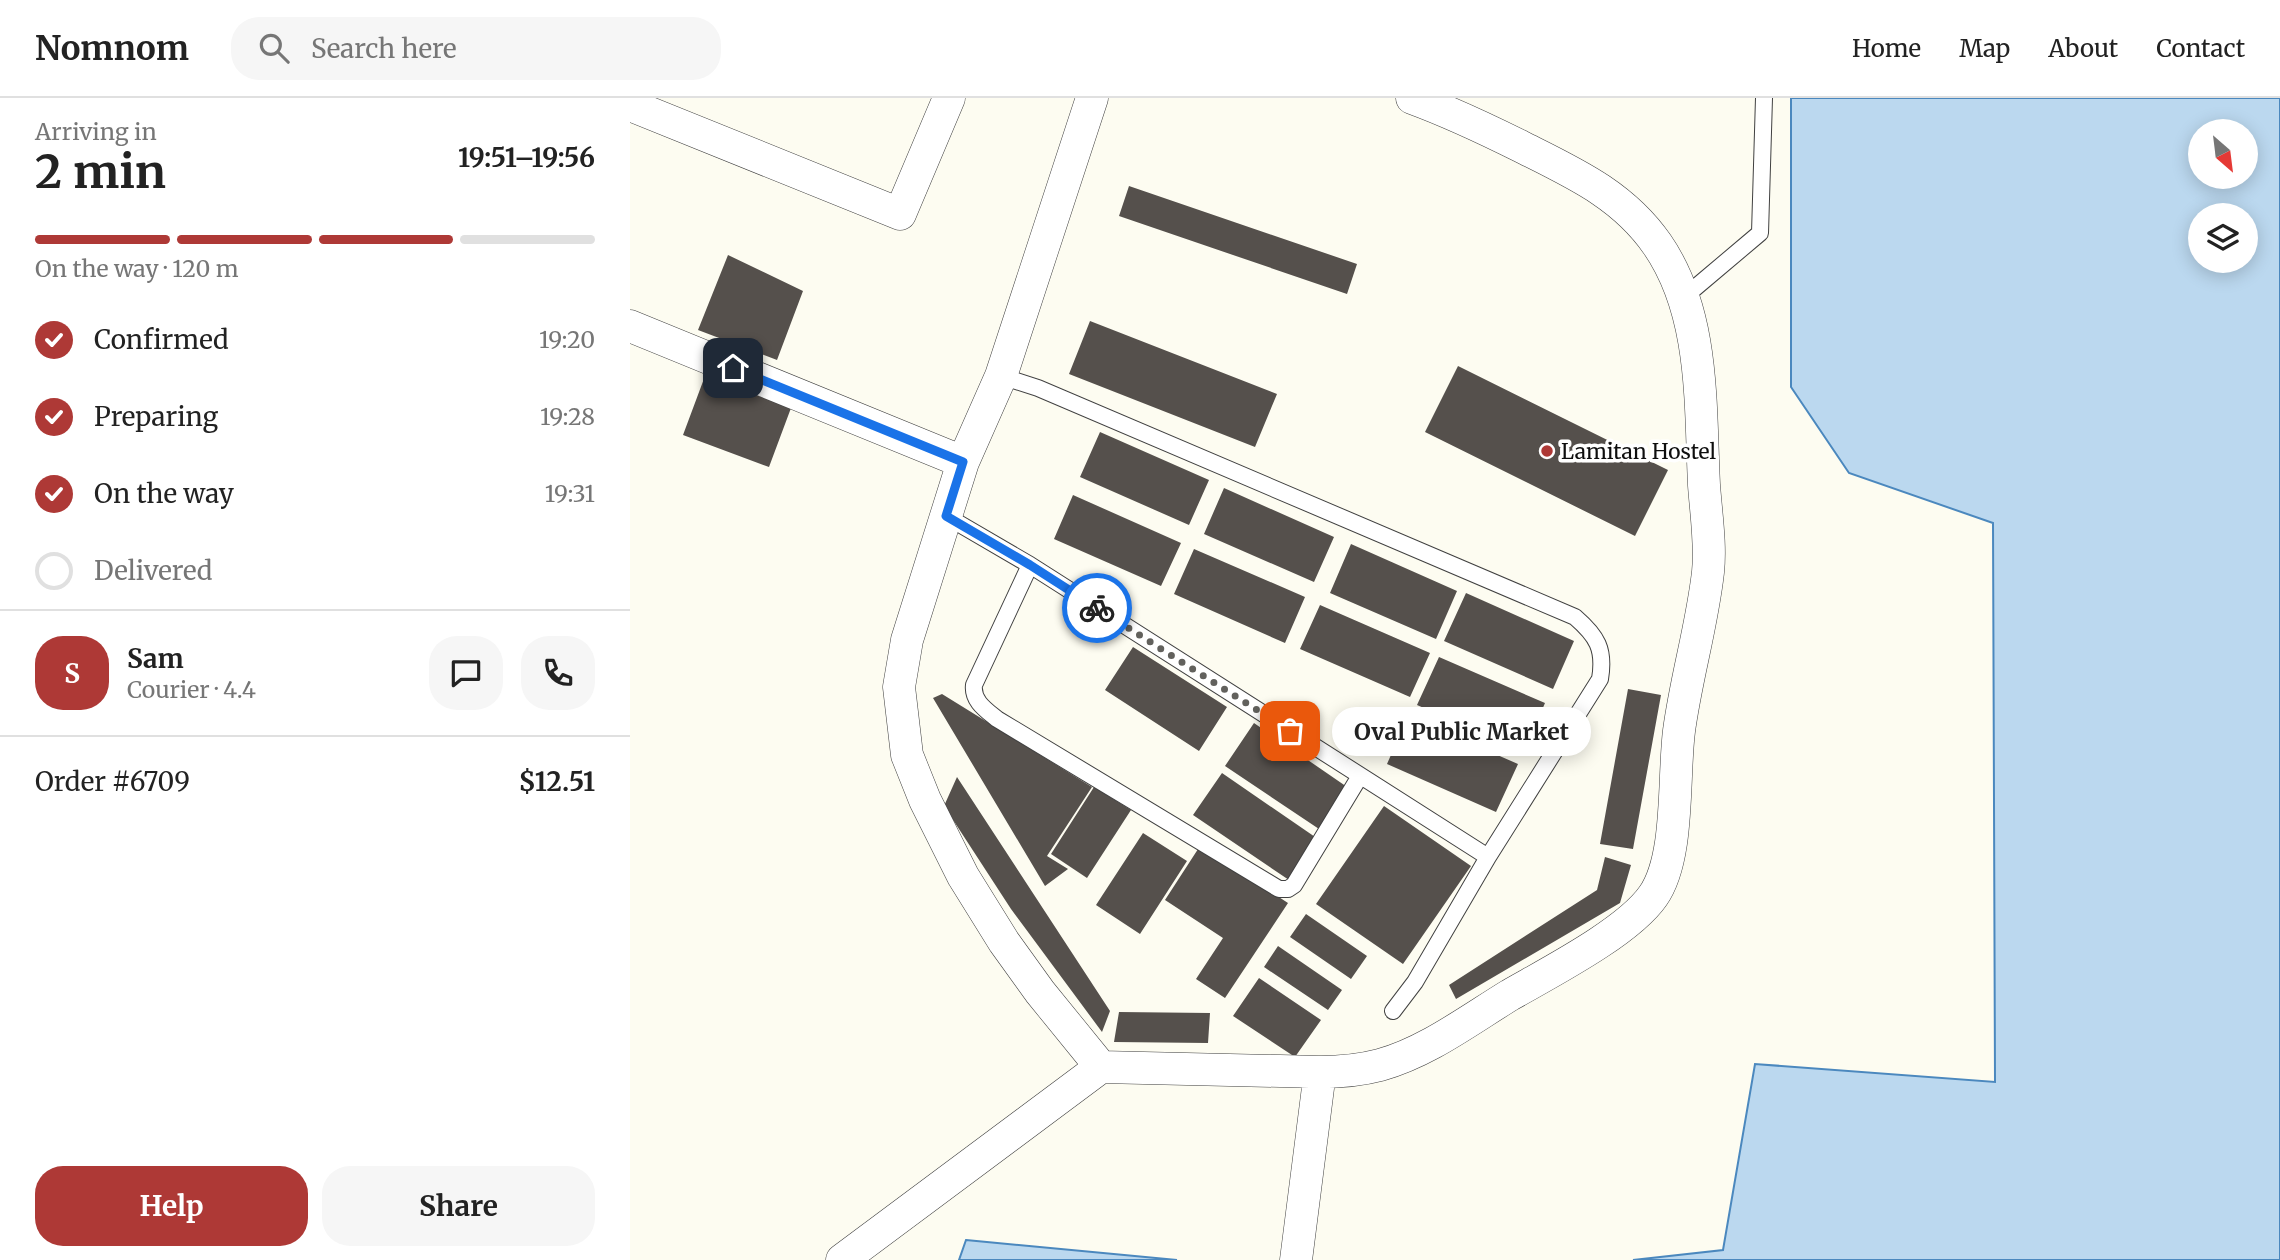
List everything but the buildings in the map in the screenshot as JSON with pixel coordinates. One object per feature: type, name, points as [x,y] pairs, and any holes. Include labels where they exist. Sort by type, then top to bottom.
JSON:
[{"type":"street","points":[[630,105],[900,214],[948,98]]},
{"type":"street","points":[[1092,98],[1001,376],[963,462],[901,662],[899,687],[907,755],[925,800],[963,876],[1004,942],[1067,1027],[1101,1067]]},
{"type":"street","points":[[842,1260],[1101,1067],[1342,1072],[1380,1065],[1437,1039],[1587,950],[1627,922],[1653,897],[1665,872],[1672,828],[1679,732],[1709,569],[1698,372],[1692,325],[1673,271],[1656,242],[1623,207],[1594,183],[1457,114],[1412,98]]},
{"type":"street","points":[[630,326],[963,462]]},
{"type":"street","points":[[1296,1260],[1320,1072]]},
{"type":"lane","points":[[1683,298],[1760,233],[1764,98]]},
{"type":"lane","points":[[1001,376],[1038,388],[1575,617],[1590,630],[1599,646],[1603,663],[1600,679],[1488,857],[1415,982],[1393,1011]]},
{"type":"lane","points":[[946,516],[1030,565],[1488,857]]},
{"type":"lane","points":[[1030,565],[974,685],[973,691],[979,704],[997,719],[1279,889],[1288,889],[1294,885],[1360,776]]},
{"type":"water","points":[[1791,98],[2280,98],[2280,1260],[1633,1260],[1723,1250],[1755,1064],[1995,1082],[1993,523],[1849,473],[1791,387]]},
{"type":"water","points":[[966,1240],[1177,1260],[959,1260]]},
{"type":"way so far","points":[[1097,608],[1290,731]]},
{"type":"place","name":"Lamitan Hostel","points":[[1547,451]]},
{"type":"place","name":"Oval Public Market","points":[[1290,731]]},
{"type":"route","points":[[733,368],[963,462],[946,516],[1097,608]]}]
